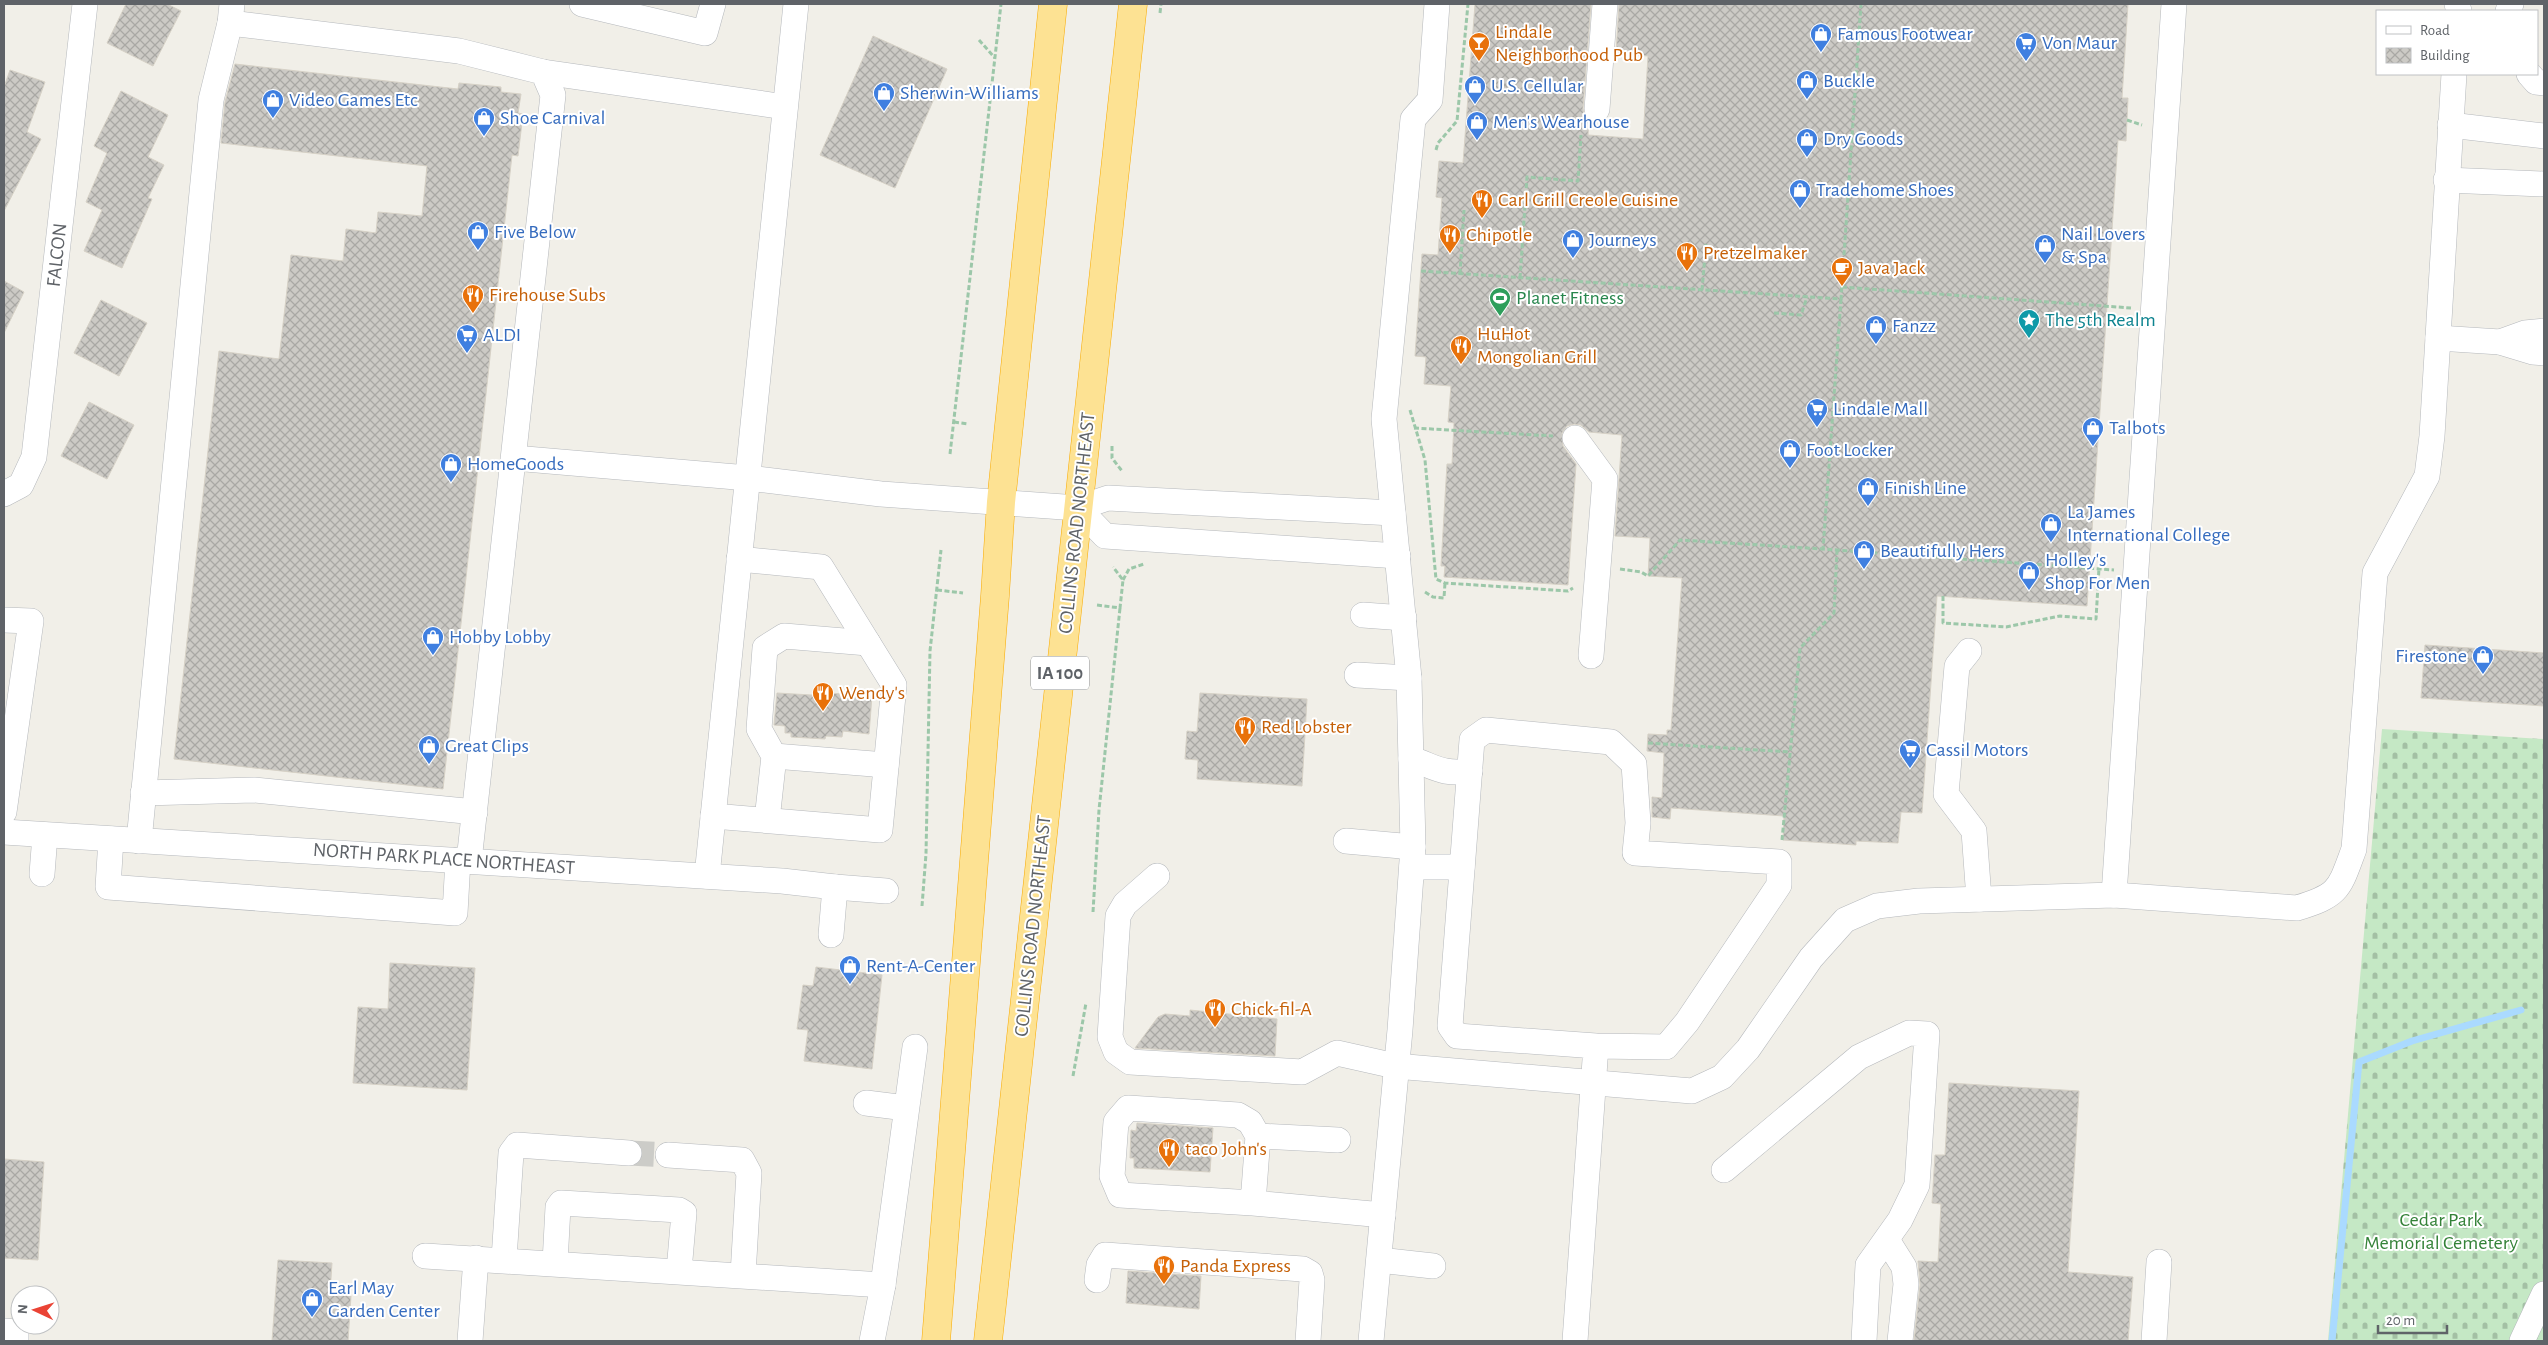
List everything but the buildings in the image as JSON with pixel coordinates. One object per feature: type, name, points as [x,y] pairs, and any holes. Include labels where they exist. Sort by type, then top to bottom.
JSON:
[{"type":"highway","points":[[936,1341],[1001,502],[1053,4]]},
{"type":"highway","name":"COLLINS ROAD NORTHEAST","points":[[988,1341],[1133,4]]},
{"type":"street","name":"FALCON","points":[[4,494],[21,485],[34,457],[85,4]]},
{"type":"street","points":[[582,4],[705,33],[713,4]]},
{"type":"street","points":[[707,876],[796,4]]},
{"type":"street","points":[[1370,1341],[1379,1260],[1413,857],[1409,678],[1384,419],[1413,119],[1430,100],[1437,4]]},
{"type":"street","points":[[1598,109],[1604,4]]},
{"type":"street","points":[[2114,895],[2174,4]]},
{"type":"street","points":[[139,841],[211,100],[231,13],[459,51],[543,72],[785,107]]},
{"type":"street","points":[[111,839],[108,887],[455,913],[475,812],[554,95],[543,72]]},
{"type":"street","points":[[1157,876],[1126,904],[1118,916],[1110,1037],[1116,1052],[1130,1062],[1302,1072],[1337,1053],[1395,1066],[1692,1091],[1722,1077],[1748,1048],[1811,958],[1845,920],[1877,906],[1919,901],[2114,895],[2297,908],[2322,900],[2340,886],[2354,849],[2375,573],[2426,476],[2432,436],[2446,180],[2454,75]]},
{"type":"street","points":[[2530,75],[2536,82],[2544,83]]},
{"type":"street","points":[[2450,125],[2544,136]]},
{"type":"street","points":[[2446,180],[2544,184]]},
{"type":"street","points":[[2500,342],[2525,333],[2544,331]]},
{"type":"street","points":[[2438,338],[2500,342],[2544,353]]},
{"type":"street","points":[[1575,438],[1605,479],[1591,656]]},
{"type":"street","points":[[514,458],[748,478],[881,494],[1078,508],[1108,498],[1393,514]]},
{"type":"street","points":[[1078,508],[1105,536],[1398,556]]},
{"type":"street","points":[[713,816],[880,830],[894,685],[822,567],[739,559]]},
{"type":"street","points":[[1363,616],[1404,618]]},
{"type":"street","points":[[4,620],[31,621],[7,768],[4,812]]},
{"type":"street","points":[[767,820],[774,756],[759,730],[765,648],[784,636],[868,643]]},
{"type":"street","points":[[1969,651],[1957,666],[1946,794],[1974,831],[1979,899]]},
{"type":"street","points":[[1357,675],[1409,678]]},
{"type":"street","points":[[1486,730],[1611,742],[1634,764],[1638,824],[1635,853],[1779,862],[1779,885],[1687,1022],[1666,1047],[1596,1046],[1457,1036],[1450,1026],[1470,771],[1472,740],[1486,730]]},
{"type":"street","points":[[774,756],[886,765]]},
{"type":"street","points":[[1411,760],[1428,764],[1440,771],[1453,774],[1470,771]]},
{"type":"street","points":[[143,792],[254,790],[475,812]]},
{"type":"street","name":"NORTH PARK PLACE NORTHEAST","points":[[4,832],[707,876],[886,891]]},
{"type":"street","points":[[42,874],[45,835]]},
{"type":"street","points":[[1346,841],[1462,867]]},
{"type":"street","points":[[831,935],[835,887]]},
{"type":"street","points":[[1724,1170],[1860,1057],[1909,1033],[1927,1034],[1916,1185],[1900,1220],[1868,1266],[1864,1341]]},
{"type":"street","points":[[1575,1341],[1596,1046]]},
{"type":"street","points":[[872,1341],[883,1285],[915,1047]]},
{"type":"street","points":[[866,1103],[906,1108]]},
{"type":"street","points":[[1253,1203],[1258,1136],[1250,1122],[1238,1115],[1128,1108],[1116,1122],[1112,1176],[1120,1195],[1253,1203],[1383,1214]]},
{"type":"street","points":[[1258,1136],[1338,1140]]},
{"type":"street","points":[[504,1260],[511,1153],[517,1145],[630,1152]]},
{"type":"street","points":[[668,1155],[742,1160],[749,1173],[743,1275]]},
{"type":"street","points":[[555,1263],[558,1207],[561,1204],[679,1210],[684,1213],[679,1272]]},
{"type":"street","points":[[1886,1240],[1904,1267],[1906,1284],[1900,1341]]},
{"type":"street","points":[[1097,1280],[1100,1265],[1105,1255],[1303,1269],[1310,1273],[1312,1280],[1308,1341]]},
{"type":"street","points":[[425,1256],[883,1285]]},
{"type":"street","points":[[470,1341],[476,1258]]},
{"type":"street","points":[[1379,1260],[1433,1266]]},
{"type":"street","points":[[2154,1341],[2159,1262]]},
{"type":"street","points":[[2522,1341],[2544,1294]]},
{"type":"street","points":[[4,1331],[16,1332],[16,1341]]},
{"type":"path","points":[[950,454],[1001,4]]},
{"type":"path","points":[[1434,158],[1438,143],[1456,121],[1468,4]]},
{"type":"path","points":[[1823,549],[1861,4]]},
{"type":"path","points":[[979,40],[995,58]]},
{"type":"path","points":[[1520,278],[1527,177],[1578,180],[1581,135]]},
{"type":"path","points":[[1460,274],[1464,210]]},
{"type":"path","points":[[1702,290],[1706,244]]},
{"type":"path","points":[[1418,266],[1419,273],[1460,274],[1841,299]]},
{"type":"path","points":[[1842,287],[2107,307]]},
{"type":"path","points":[[1774,313],[1801,315],[1807,297]]},
{"type":"path","points":[[1409,404],[1414,428],[1425,460],[1436,579],[1445,583],[1568,591],[1615,568],[1641,572],[1648,576],[1680,540],[2090,568]]},
{"type":"path","points":[[954,422],[968,424]]},
{"type":"path","points":[[1414,428],[1575,438]]},
{"type":"path","points":[[1113,438],[1112,458],[1122,471]]},
{"type":"path","points":[[922,906],[926,854],[930,651],[941,550]]},
{"type":"path","points":[[1784,816],[1800,648],[1834,613],[1837,550]]},
{"type":"path","points":[[1092,915],[1099,810],[1123,580],[1113,567]]},
{"type":"path","points":[[1943,596],[1943,623],[2006,627],[2060,616],[2096,619],[2099,568]]},
{"type":"path","points":[[1422,584],[1424,591],[1433,597],[1444,598],[1445,583]]},
{"type":"path","points":[[937,590],[963,593]]},
{"type":"path","points":[[1097,605],[1120,608]]},
{"type":"path","points":[[1647,743],[1790,752]]},
{"type":"path","points":[[1073,1076],[1087,1001]]},
{"type":"green space","name":"Cedar Park Memorial Cemetery","points":[[2382,729],[2544,739],[2544,1341],[2328,1341]]},
{"type":"waterway","points":[[2332,1341],[2359,1062],[2412,1041],[2521,1010]]},
{"type":"tunnel","points":[[629,1153],[668,1155]]},
{"type":"place","name":"Famous Footwear","points":[[1821,53]]},
{"type":"place","name":"Lindale Neighborhood Pub","points":[[1479,62]]},
{"type":"place","name":"Von Maur","points":[[2026,62]]},
{"type":"place","name":"Buckle","points":[[1807,100]]},
{"type":"place","name":"U.S. Cellular","points":[[1475,105]]},
{"type":"place","name":"Sherwin-Williams","points":[[884,112]]},
{"type":"place","name":"Video Games Etc","points":[[273,119]]},
{"type":"place","name":"Shoe Carnival","points":[[484,137]]},
{"type":"place","name":"Men's Wearhouse","points":[[1477,141]]},
{"type":"place","name":"Dry Goods","points":[[1807,158]]},
{"type":"place","name":"Tradehome Shoes","points":[[1800,209]]},
{"type":"place","name":"Carl Grill Creole Cuisine","points":[[1482,219]]},
{"type":"place","name":"Five Below","points":[[478,251]]},
{"type":"place","name":"Chipotle","points":[[1450,254]]},
{"type":"place","name":"Journeys","points":[[1573,259]]},
{"type":"place","name":"Nail Lovers & Spa","points":[[2045,264]]},
{"type":"place","name":"Pretzelmaker","points":[[1687,272]]},
{"type":"place","name":"Java Jack","points":[[1842,287]]},
{"type":"place","name":"Firehouse Subs","points":[[473,314]]},
{"type":"place","name":"Planet Fitness","points":[[1500,317]]},
{"type":"place","name":"The 5th Realm","points":[[2029,339]]},
{"type":"place","name":"Fanzz","points":[[1876,345]]},
{"type":"place","name":"ALDI","points":[[467,354]]},
{"type":"place","name":"HuHot Mongolian Grill","points":[[1461,365]]},
{"type":"place","name":"Lindale Mall","points":[[1817,428]]},
{"type":"place","name":"Talbots","points":[[2093,447]]},
{"type":"place","name":"Foot Locker","points":[[1790,469]]},
{"type":"place","name":"HomeGoods","points":[[451,483]]},
{"type":"place","name":"Finish Line","points":[[1868,507]]},
{"type":"place","name":"La James International College","points":[[2051,543]]},
{"type":"place","name":"Beautifully Hers","points":[[1864,570]]},
{"type":"place","name":"Holley's Shop For Men","points":[[2029,591]]},
{"type":"place","name":"Hobby Lobby","points":[[433,656]]},
{"type":"place","name":"Firestone","points":[[2483,675]]},
{"type":"place","name":"Wendy's","points":[[823,712]]},
{"type":"place","name":"Red Lobster","points":[[1245,746]]},
{"type":"place","name":"Great Clips","points":[[429,765]]},
{"type":"place","name":"Cassil Motors","points":[[1910,769]]},
{"type":"place","name":"Rent-A-Center","points":[[850,985]]},
{"type":"place","name":"Chick-fil-A","points":[[1215,1028]]},
{"type":"place","name":"taco John's","points":[[1169,1168]]},
{"type":"place","name":"Panda Express","points":[[1164,1285]]},
{"type":"place","name":"Earl May Garden Center","points":[[312,1318]]}]
